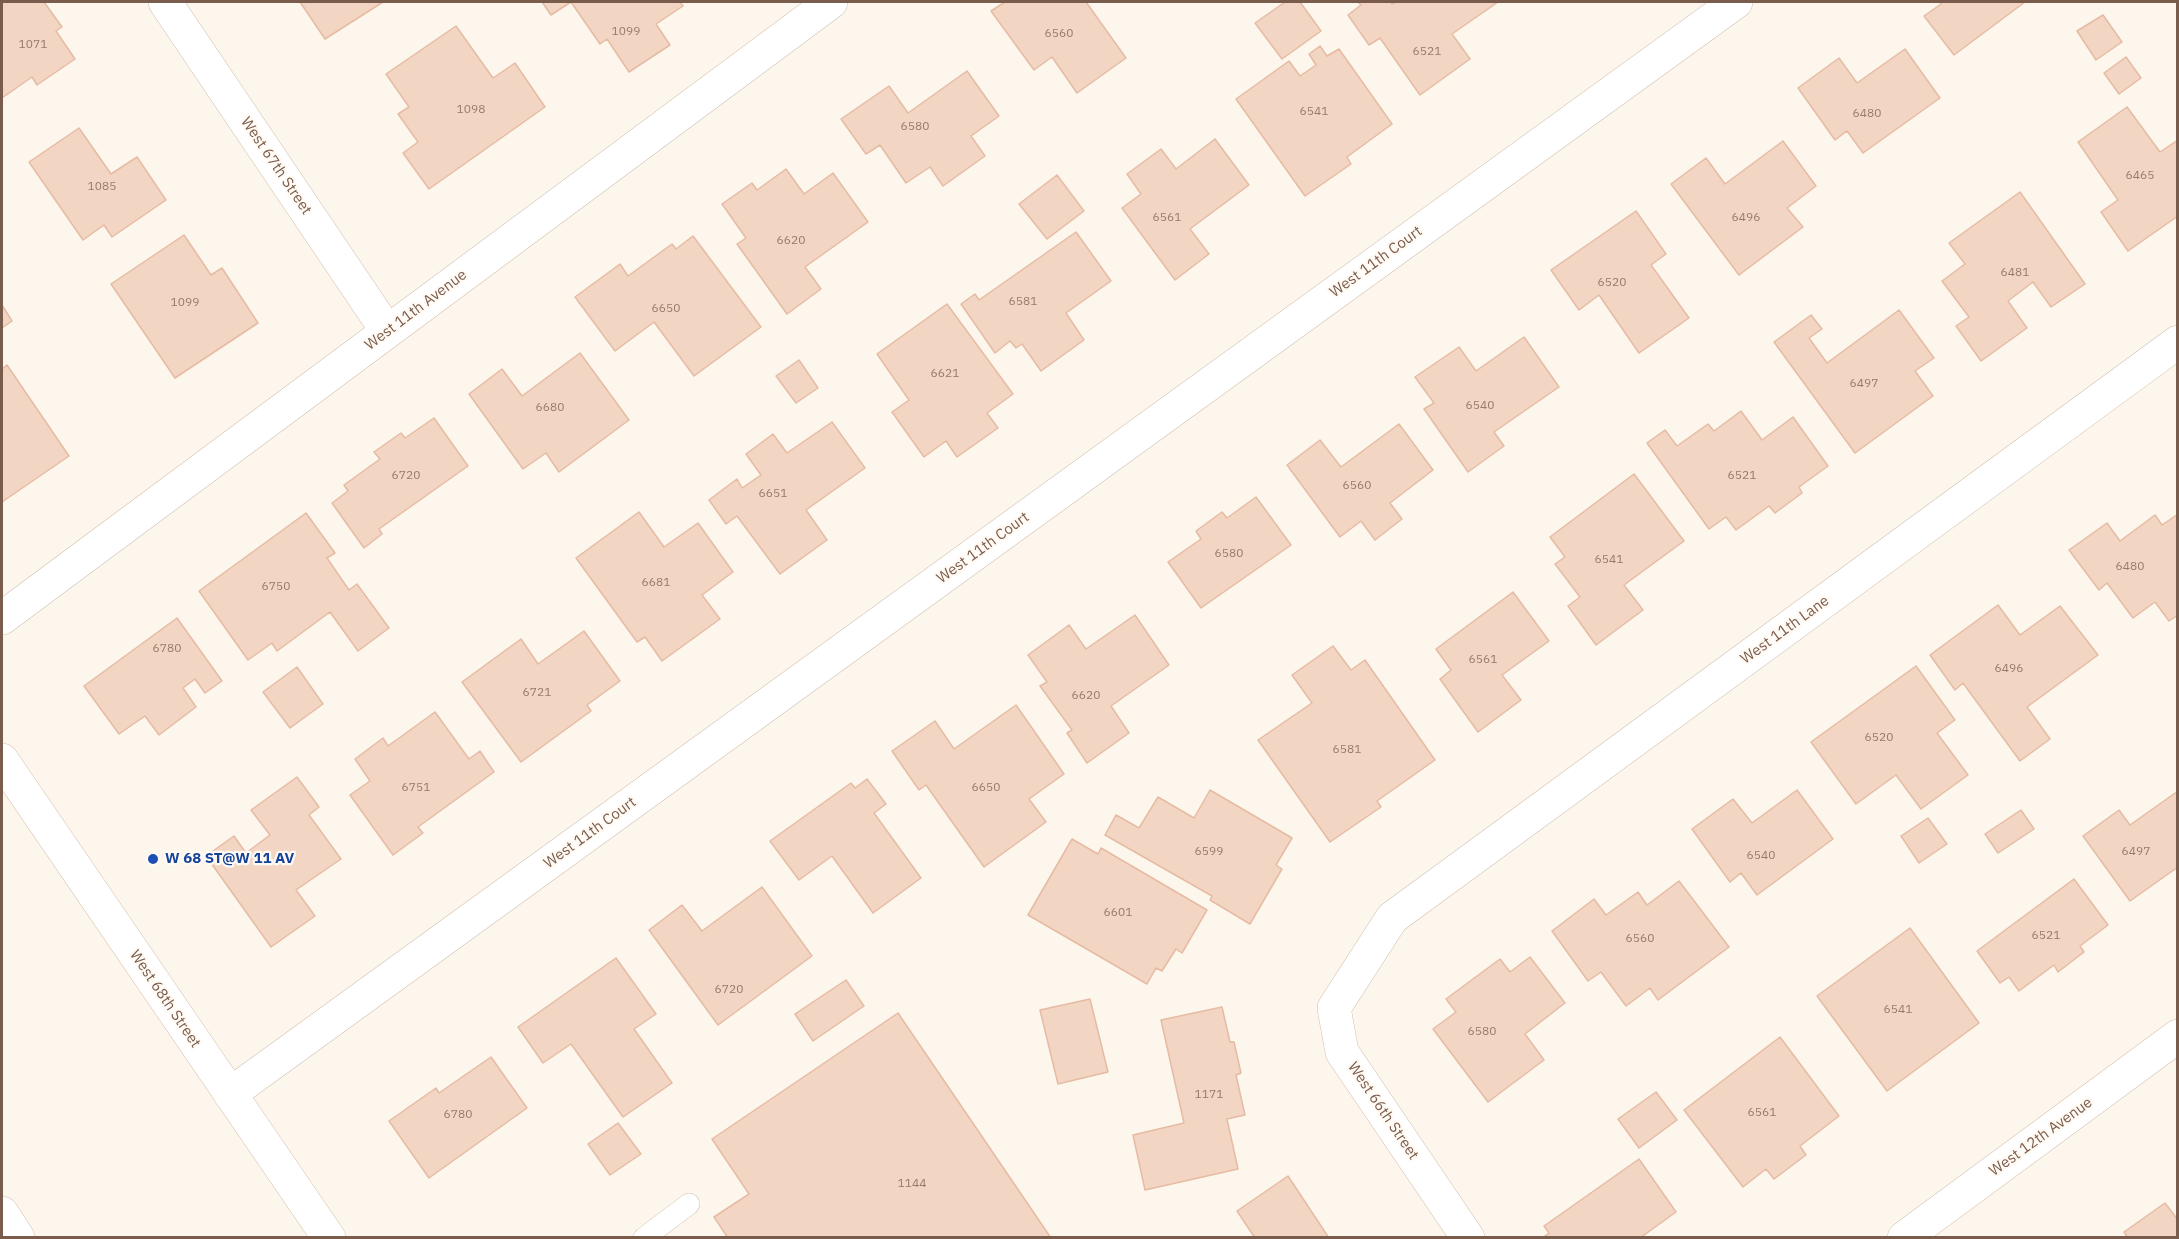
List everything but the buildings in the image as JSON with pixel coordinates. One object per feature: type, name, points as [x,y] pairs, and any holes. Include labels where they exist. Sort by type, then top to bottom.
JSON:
[{"type":"street","name":"West 67th Street","points":[[165,2],[387,331]]},
{"type":"street","name":"West 11th Court","points":[[230,1094],[1736,2]]},
{"type":"street","name":"West 11th Avenue","points":[[2,618],[824,4]]},
{"type":"street","name":"West 11th Lane","points":[[1392,918],[2178,342]]},
{"type":"street","name":"West 68th Street","points":[[2,760],[329,1238]]},
{"type":"street","name":"West 66th Street","points":[[1392,918],[1334,1008],[1342,1052],[1468,1238]]},
{"type":"street","name":"West 12th Avenue","points":[[1904,1238],[2178,1036]]},
{"type":"street","points":[[2,1213],[18,1238]]},
{"type":"lane","points":[[644,1238],[689,1204]]},
{"type":"place","name":"W 68 ST@W 11 AV","points":[[153,859]]}]
